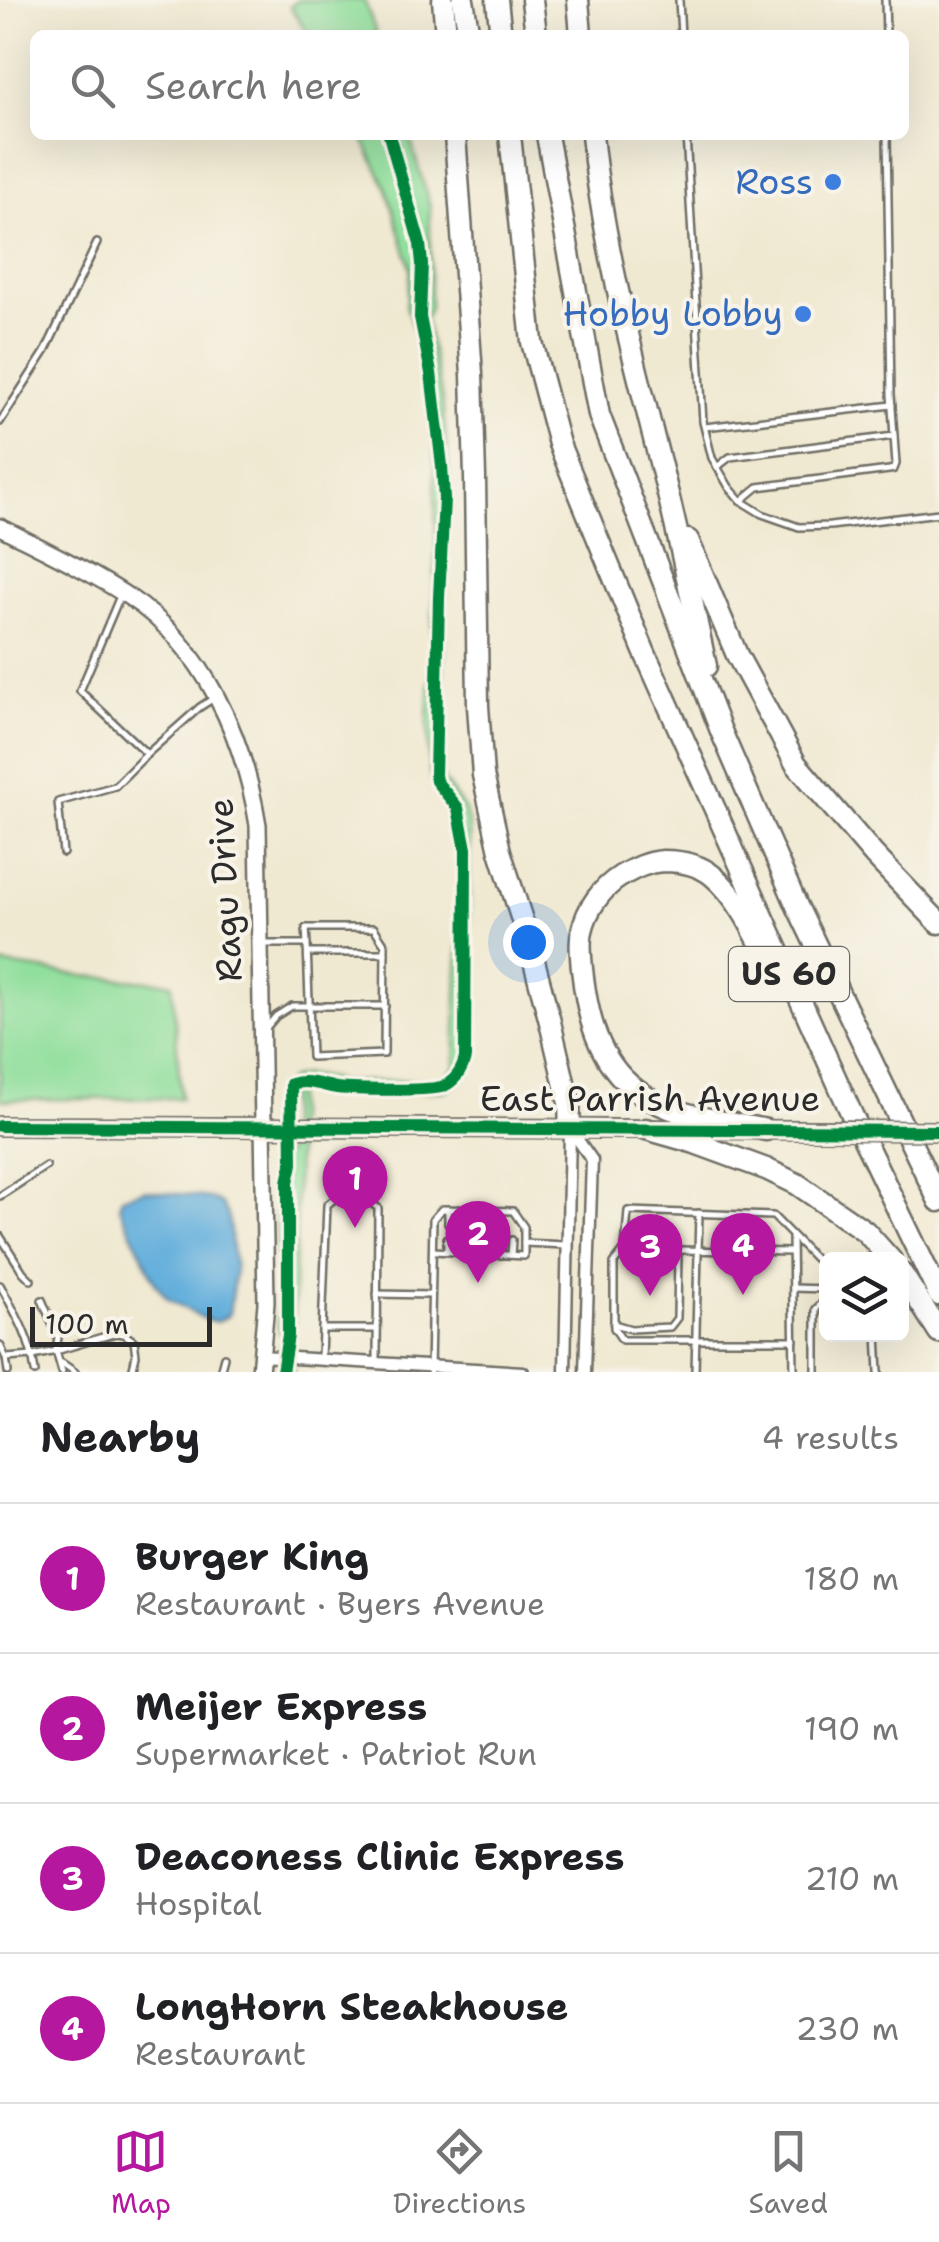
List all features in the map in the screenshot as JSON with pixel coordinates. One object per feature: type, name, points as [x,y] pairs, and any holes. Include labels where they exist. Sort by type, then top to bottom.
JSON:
[{"type":"highway","points":[[443,0],[446,30]]},
{"type":"highway","points":[[464,0],[468,30]]},
{"type":"highway","points":[[497,0],[500,30]]},
{"type":"highway","points":[[532,0],[535,30]]},
{"type":"highway","points":[[578,0],[581,30]]},
{"type":"highway","points":[[455,140],[472,374],[478,706],[483,775],[500,851],[550,1022],[569,1103],[570,1129]]},
{"type":"highway","points":[[499,140],[514,186]]},
{"type":"highway","name":"US 60","points":[[510,140],[532,342],[559,444],[644,651],[853,1116],[939,1295]]},
{"type":"highway","name":"US 60","points":[[548,140],[598,415],[721,731],[797,906],[939,1201]]},
{"type":"highway","points":[[592,140],[628,342],[667,490],[721,731]]},
{"type":"highway","points":[[667,490],[737,656],[796,764],[874,856],[939,923]]},
{"type":"highway","points":[[766,1130],[678,1111],[657,1102],[617,1072],[599,1043],[584,992],[582,929],[591,906],[606,888],[640,865],[663,861],[696,865],[728,890],[853,1116]]},
{"type":"highway","points":[[646,1129],[695,1143],[798,1184],[865,1230],[884,1252]]},
{"type":"highway","points":[[909,1285],[939,1332]]},
{"type":"main road","name":"East Parrish Avenue","points":[[0,1126],[939,1130]]},
{"type":"street","name":"Ragu Drive","points":[[0,527],[77,566],[152,614],[192,658],[236,737],[258,824],[266,1303],[260,1364]]},
{"type":"street","points":[[565,1372],[570,1129]]},
{"type":"street","points":[[570,1129],[592,1160],[585,1372]]},
{"type":"street","points":[[260,1364],[321,1360],[522,1372]]},
{"type":"lane","points":[[679,0],[681,30]]},
{"type":"lane","points":[[885,0],[886,30]]},
{"type":"lane","points":[[686,140],[704,427],[712,458],[729,487],[762,514],[799,527],[939,513]]},
{"type":"lane","points":[[742,501],[758,487],[894,469],[887,140]]},
{"type":"lane","points":[[0,422],[45,352],[97,244]]},
{"type":"lane","points":[[0,398],[12,404]]},
{"type":"lane","points":[[704,427],[892,405]]},
{"type":"lane","points":[[717,467],[730,457],[894,436]]},
{"type":"lane","points":[[121,593],[80,691],[148,754]]},
{"type":"lane","points":[[63,853],[58,802],[115,786],[216,696]]},
{"type":"lane","points":[[306,928],[374,928],[386,945],[384,1054],[311,1056],[307,944],[306,928]]},
{"type":"lane","points":[[260,944],[307,944]]},
{"type":"lane","points":[[307,953],[385,953]]},
{"type":"lane","points":[[329,1005],[330,1014]]},
{"type":"lane","points":[[262,1034],[276,1016],[292,1006],[385,1006]]},
{"type":"lane","points":[[350,1006],[350,1015]]},
{"type":"lane","points":[[330,1045],[331,1056]]},
{"type":"lane","points":[[351,1046],[352,1055]]},
{"type":"lane","points":[[0,1196],[46,1166]]},
{"type":"lane","points":[[321,1360],[326,1205],[338,1196],[362,1196],[378,1208],[377,1363]]},
{"type":"lane","points":[[430,1369],[434,1219],[442,1209],[513,1211]]},
{"type":"lane","points":[[448,1209],[448,1223]]},
{"type":"lane","points":[[458,1223],[459,1209]]},
{"type":"lane","points":[[470,1224],[471,1210]]},
{"type":"lane","points":[[490,1210],[490,1224]]},
{"type":"lane","points":[[794,1340],[622,1340],[614,1328],[614,1263],[625,1249],[628,1210],[773,1216],[819,1262]]},
{"type":"lane","points":[[502,1211],[502,1224]]},
{"type":"lane","points":[[512,1224],[513,1211]]},
{"type":"lane","points":[[489,1239],[487,1254],[524,1256],[524,1227],[513,1211]]},
{"type":"lane","points":[[695,1372],[699,1213]]},
{"type":"lane","points":[[792,1233],[794,1372]]},
{"type":"lane","points":[[0,1236],[31,1280]]},
{"type":"lane","points":[[446,1252],[447,1238]]},
{"type":"lane","points":[[457,1252],[458,1238]]},
{"type":"lane","points":[[432,1251],[471,1253],[470,1238]]},
{"type":"lane","points":[[501,1240],[501,1254]]},
{"type":"lane","points":[[512,1240],[512,1255]]},
{"type":"lane","points":[[524,1243],[568,1245]]},
{"type":"lane","points":[[625,1249],[792,1252]]},
{"type":"lane","points":[[614,1324],[631,1329],[670,1327],[677,1318],[678,1250]]},
{"type":"lane","points":[[0,1285],[20,1321],[33,1356],[34,1372]]},
{"type":"lane","points":[[793,1288],[819,1289]]},
{"type":"lane","points":[[377,1294],[432,1295]]},
{"type":"lane","points":[[42,1300],[58,1338],[56,1351],[62,1372]]},
{"type":"lane","points":[[816,1372],[819,1306]]},
{"type":"lane","points":[[322,1329],[377,1330]]},
{"type":"lane","points":[[6,1358],[33,1356],[124,1334],[136,1348],[132,1372]]},
{"type":"lane","points":[[877,1342],[879,1372]]},
{"type":"lane","points":[[0,1345],[8,1372]]},
{"type":"lane","points":[[220,1372],[224,1357]]},
{"type":"lane","points":[[62,1364],[74,1372]]},
{"type":"green space","points":[[298,0],[364,0],[375,30],[306,30],[290,7]]},
{"type":"green space","points":[[363,140],[410,140],[430,206],[430,307],[425,318],[442,399],[449,476],[440,770],[465,810],[469,827],[471,1064],[462,1079],[444,1091],[347,1094],[298,1088],[293,1346],[288,1344],[287,1369],[294,1369],[279,1372],[282,1338],[278,1326],[276,1175],[279,1160],[288,1150],[288,1080],[307,1076],[339,1082],[441,1080],[455,1067],[461,852],[455,815],[433,785],[429,769],[436,543],[434,437],[406,306],[411,269],[387,189]]},
{"type":"green space","points":[[0,964],[172,983],[181,1098],[0,1100]]},
{"type":"water","points":[[144,1190],[210,1198],[221,1204],[228,1215],[235,1270],[229,1315],[217,1322],[205,1319],[168,1299],[156,1284],[119,1206],[122,1197]]},
{"type":"cycle path","points":[[282,1372],[288,1335],[291,1084],[309,1082],[373,1090],[441,1087],[457,1076],[465,1058],[466,849],[458,808],[435,775],[442,466],[420,317],[420,244],[390,140]]},
{"type":"cycle path","points":[[0,1126],[939,1131]]},
{"type":"place","name":"Ross","points":[[833,182]]},
{"type":"place","name":"Hobby Lobby","points":[[803,314]]},
{"type":"place","name":"Burger King","points":[[355,1228]]},
{"type":"place","name":"Meijer Express","points":[[478,1283]]},
{"type":"place","name":"LongHorn Steakhouse","points":[[743,1295]]},
{"type":"place","name":"Deaconess Clinic Express","points":[[650,1296]]}]
